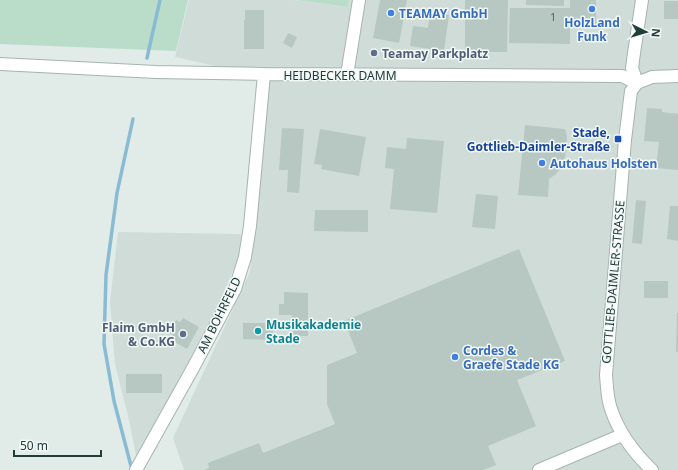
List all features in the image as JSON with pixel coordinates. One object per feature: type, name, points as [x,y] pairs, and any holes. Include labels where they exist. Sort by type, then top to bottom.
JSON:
[{"type":"street","points":[[347,75],[359,0]]},
{"type":"street","points":[[642,0],[632,68],[637,83],[652,77],[678,76]]},
{"type":"street","name":"HEIDBECKER DAMM","points":[[0,64],[156,72],[347,75],[622,76],[637,83]]},
{"type":"street","name":"AM BOHRFELD","points":[[136,470],[235,289],[245,257],[250,226],[264,74]]},
{"type":"street","name":"GOTTLIEB-DAIMLER-STRASSE","points":[[637,83],[631,91],[629,101],[606,375],[610,408],[622,435],[640,459],[652,470]]},
{"type":"street","points":[[539,470],[622,435]]},
{"type":"shaded area","points":[[189,0],[293,0],[348,7],[349,0],[678,0],[678,470],[184,470],[173,438],[250,272],[268,78],[175,57]]},
{"type":"shaded area","points":[[118,232],[240,234],[243,241],[236,264],[217,308],[136,456],[130,424],[115,364],[110,302]]},
{"type":"green space","points":[[0,0],[188,0],[176,51],[0,44]]},
{"type":"green space","points":[[295,0],[349,0],[348,7]]},
{"type":"building","name":"TEAMAY GmbH","points":[[380,0],[407,0],[399,43],[373,38]]},
{"type":"building","points":[[465,0],[508,0],[507,52],[465,52]]},
{"type":"building","points":[[526,0],[564,0],[564,6],[526,5]]},
{"type":"building","points":[[570,0],[596,0],[596,27],[570,26],[570,44],[509,43],[510,8],[570,8]]},
{"type":"building","points":[[664,1],[678,1],[678,19],[664,19]]},
{"type":"building","points":[[245,10],[264,10],[264,49],[244,49]]},
{"type":"building","points":[[430,12],[449,15],[444,51],[410,46],[413,26],[428,28]]},
{"type":"building","points":[[288,33],[297,37],[292,48],[283,43]]},
{"type":"building","points":[[647,108],[662,109],[662,112],[678,114],[678,170],[656,168],[659,142],[644,141]]},
{"type":"building","name":"Autohaus Holsten","points":[[525,125],[565,129],[567,137],[565,157],[561,168],[549,179],[548,197],[518,195]]},
{"type":"building","points":[[282,128],[304,129],[299,193],[287,192],[288,170],[279,170]]},
{"type":"building","points":[[320,129],[366,137],[359,176],[321,169],[322,165],[314,164]]},
{"type":"building","points":[[407,138],[444,141],[437,213],[390,209],[394,169],[385,168],[387,147],[406,149]]},
{"type":"building","points":[[476,194],[498,196],[495,229],[472,227]]},
{"type":"building","points":[[636,200],[646,201],[642,244],[632,243]]},
{"type":"building","points":[[670,206],[678,206],[678,241],[667,239]]},
{"type":"building","points":[[315,210],[368,210],[368,232],[314,231]]},
{"type":"building","name":"Cordes & Graefe Stade KG","points":[[519,249],[565,361],[517,380],[536,426],[488,446],[496,465],[483,470],[204,470],[209,468],[208,463],[259,443],[263,453],[335,424],[327,404],[327,365],[357,353],[344,321]]},
{"type":"building","points":[[644,281],[668,281],[668,298],[644,298]]},
{"type":"building","points":[[284,292],[308,293],[308,336],[291,336],[292,315],[279,315],[279,304],[284,304]]},
{"type":"building","points":[[677,313],[678,352],[676,352]]},
{"type":"building","name":"Flaim GmbH & Co.KG","points":[[183,318],[199,327],[187,349],[171,340],[173,335],[169,333],[176,320],[180,322]]},
{"type":"building","name":"Musikakademie Stade","points":[[243,323],[273,323],[273,340],[243,339]]},
{"type":"building","points":[[126,374],[162,374],[162,393],[126,393]]},
{"type":"waterway","points":[[147,58],[160,0]]},
{"type":"waterway","points":[[131,466],[114,401],[104,344],[106,275],[117,193],[133,119]]},
{"type":"place","name":"HolzLand Funk","points":[[592,9]]},
{"type":"place","name":"TEAMAY GmbH","points":[[391,13]]},
{"type":"place","name":"Teamay Parkplatz","points":[[374,53]]},
{"type":"place","name":"Stade, Gottlieb-Daimler-Straße","points":[[618,139]]},
{"type":"place","name":"Autohaus Holsten","points":[[542,163]]},
{"type":"place","name":"Musikakademie Stade","points":[[258,331]]},
{"type":"place","name":"Flaim GmbH & Co.KG","points":[[183,334]]},
{"type":"place","name":"Cordes & Graefe Stade KG","points":[[455,357]]}]
